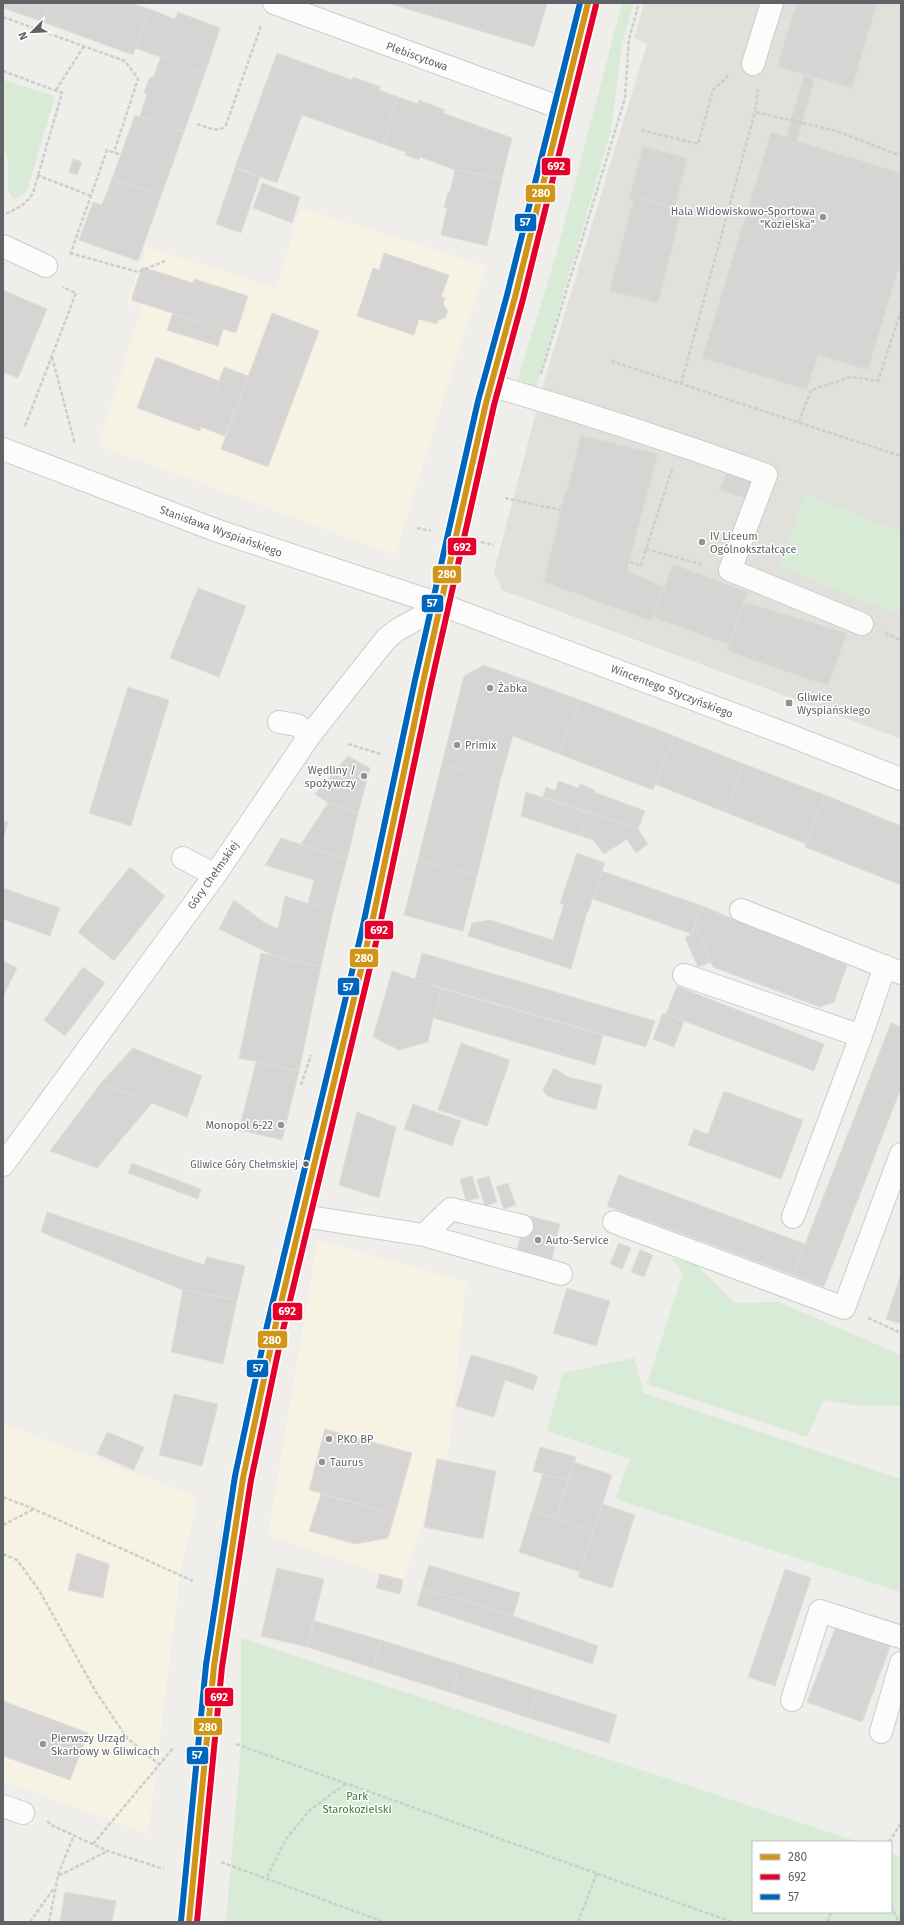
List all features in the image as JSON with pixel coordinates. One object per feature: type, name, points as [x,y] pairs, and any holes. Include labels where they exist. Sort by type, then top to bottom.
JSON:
[{"type":"street","points":[[190,1922],[214,1666],[232,1541],[243,1478],[272,1340],[370,932],[490,385],[515,297],[588,3]]},
{"type":"street","points":[[753,64],[772,3]]},
{"type":"street","name":"Plebiscytowa","points":[[268,12],[561,108]]},
{"type":"street","points":[[3,246],[46,266]]},
{"type":"street","points":[[490,385],[680,444],[766,475],[730,570],[862,624]]},
{"type":"street","name":"Stanisława Wyspiańskiego","points":[[3,449],[218,531],[442,605]]},
{"type":"street","name":"Góry Chełmskiej","points":[[3,1165],[214,875],[310,735],[386,639],[397,630],[442,605]]},
{"type":"street","name":"Wincentego Styczyńskiego","points":[[442,605],[786,734],[901,779]]},
{"type":"street","points":[[279,722],[297,725],[310,735]]},
{"type":"street","points":[[183,858],[214,875]]},
{"type":"street","points":[[741,910],[893,970],[861,1036],[793,1217]]},
{"type":"street","points":[[684,975],[861,1036]]},
{"type":"street","points":[[614,1222],[844,1308],[901,1154]]},
{"type":"street","points":[[424,1235],[451,1209],[522,1226]]},
{"type":"street","points":[[303,1216],[424,1235],[561,1274]]},
{"type":"street","points":[[792,1700],[820,1611],[901,1637]]},
{"type":"street","points":[[881,1732],[901,1663]]},
{"type":"path","points":[[534,398],[626,98],[628,38],[639,3]]},
{"type":"path","points":[[197,124],[218,130],[223,129],[226,125],[268,12]]},
{"type":"path","points":[[3,17],[125,61],[138,79],[114,152]]},
{"type":"path","points":[[56,90],[84,46]]},
{"type":"path","points":[[641,130],[698,144],[713,90],[736,69],[753,64]]},
{"type":"path","points":[[3,71],[62,93],[33,193],[28,202],[18,209],[3,215]]},
{"type":"path","points":[[681,384],[755,112],[757,95]]},
{"type":"path","points":[[755,112],[837,131],[901,156]]},
{"type":"path","points":[[68,259],[107,150],[121,155]]},
{"type":"path","points":[[3,162],[3,171]]},
{"type":"path","points":[[37,176],[91,196]]},
{"type":"path","points":[[70,253],[138,272],[165,262]]},
{"type":"path","points":[[25,426],[76,293],[59,285]]},
{"type":"path","points":[[799,422],[811,390],[851,377],[878,381],[901,311]]},
{"type":"path","points":[[52,356],[76,444]]},
{"type":"path","points":[[611,361],[901,456]]},
{"type":"path","points":[[630,562],[641,566],[680,444]]},
{"type":"path","points":[[505,498],[560,510]]},
{"type":"path","points":[[417,528],[431,531]]},
{"type":"path","points":[[475,541],[494,545]]},
{"type":"path","points":[[646,548],[701,564]]},
{"type":"path","points":[[348,744],[384,755]]},
{"type":"path","points":[[844,1308],[901,1333]]},
{"type":"path","points":[[3,1497],[34,1509],[193,1581]]},
{"type":"path","points":[[3,1525],[34,1509]]},
{"type":"path","points":[[3,1554],[17,1560],[39,1590],[96,1692],[127,1738],[160,1765]]},
{"type":"path","points":[[236,1744],[732,1922]]},
{"type":"path","points":[[93,1844],[174,1747]]},
{"type":"path","points":[[267,1877],[286,1839],[310,1810],[348,1783]]},
{"type":"path","points":[[890,1841],[901,1823]]},
{"type":"path","points":[[53,1826],[108,1851],[164,1869]]},
{"type":"path","points":[[49,1922],[58,1876],[74,1835]]},
{"type":"path","points":[[58,1876],[108,1851]]},
{"type":"path","points":[[219,1861],[267,1877],[384,1922]]},
{"type":"path","points":[[578,1922],[596,1873]]},
{"type":"path","points":[[30,1922],[56,1886]]},
{"type":"path","points":[[892,1908],[899,1922]]},
{"type":"shaded area","points":[[644,3],[901,3],[901,739],[502,590],[494,572],[545,378],[647,44],[634,38]]},
{"type":"shaded area","points":[[301,208],[487,266],[452,371],[395,555],[98,445],[142,308],[127,303],[147,247],[276,288]]},
{"type":"shaded area","points":[[318,1240],[466,1282],[449,1449],[403,1580],[269,1536],[270,1522]]},
{"type":"shaded area","points":[[3,1424],[198,1497],[181,1567],[148,1834],[3,1781]]},
{"type":"green space","points":[[622,3],[634,3],[622,44],[611,131],[536,388],[518,379],[556,255]]},
{"type":"green space","points":[[3,80],[55,96],[27,191],[20,197],[14,199],[8,189],[9,169],[7,154],[3,147]]},
{"type":"green space","points":[[806,494],[901,532],[901,616],[778,566]]},
{"type":"green space","points":[[671,1258],[697,1265],[734,1303],[779,1302],[901,1355],[901,1406],[854,1405],[824,1400],[807,1437],[647,1384],[683,1273]]},
{"type":"green space","points":[[634,1358],[644,1393],[901,1479],[901,1592],[615,1499],[630,1459],[547,1431],[563,1373]]},
{"type":"green space","name":"Park Starokozielski","points":[[241,1638],[856,1841],[752,1841],[752,1913],[892,1913],[892,1853],[901,1856],[901,1922],[226,1922],[241,1746]]},
{"type":"building","points":[[3,3],[50,3],[43,22],[3,8]]},
{"type":"building","points":[[50,3],[131,3],[149,9],[133,55],[43,22]]},
{"type":"building","points":[[388,3],[439,3],[434,17]]},
{"type":"building","points":[[439,3],[547,3],[534,47],[434,17]]},
{"type":"building","points":[[796,3],[877,3],[852,88],[777,67]]},
{"type":"building","points":[[149,9],[175,19],[178,12],[220,28],[205,73],[135,48]]},
{"type":"building","points":[[277,53],[352,80],[353,77],[381,87],[379,90],[398,97],[383,144],[302,115],[277,183],[235,167]]},
{"type":"building","points":[[161,57],[205,73],[184,132],[140,117],[147,94],[144,93],[150,77],[153,78]]},
{"type":"building","name":"Hala Widowiskowo-Sportowa \"Kozielska\"","points":[[804,75],[815,78],[797,141],[901,173],[901,261],[868,370],[818,355],[807,390],[702,358],[771,132],[786,137]]},
{"type":"building","points":[[398,97],[418,104],[419,100],[445,110],[443,113],[512,138],[502,178],[455,170],[420,157],[419,160],[405,155],[406,152],[383,144]]},
{"type":"building","points":[[135,115],[184,132],[161,196],[112,179]]},
{"type":"building","points":[[643,146],[687,158],[675,208],[630,196]]},
{"type":"building","points":[[73,159],[82,162],[77,175],[69,172]]},
{"type":"building","points":[[235,168],[260,177],[241,233],[216,224]]},
{"type":"building","points":[[455,170],[502,178],[487,246],[441,235],[447,208],[444,208],[448,192],[450,192]]},
{"type":"building","points":[[112,179],[161,196],[138,261],[79,240],[93,202],[102,205]]},
{"type":"building","points":[[262,183],[300,197],[292,223],[253,208]]},
{"type":"building","points":[[630,196],[682,210],[658,303],[609,291],[633,201],[629,200]]},
{"type":"building","points":[[384,253],[449,275],[441,297],[445,298],[443,304],[448,311],[445,318],[438,320],[437,324],[419,319],[414,335],[357,316],[373,268],[379,270]]},
{"type":"building","points":[[142,267],[193,283],[194,279],[248,296],[236,333],[131,300]]},
{"type":"building","points":[[3,290],[47,309],[18,378],[3,372]]},
{"type":"building","points":[[173,313],[223,329],[218,346],[167,330]]},
{"type":"building","points":[[272,313],[319,331],[268,467],[221,449]]},
{"type":"building","points":[[156,357],[219,381],[211,402],[235,411],[225,436],[201,427],[200,431],[137,408]]},
{"type":"building","points":[[224,367],[248,376],[235,411],[211,402]]},
{"type":"building","points":[[581,435],[658,454],[627,571],[664,587],[651,621],[544,582],[565,490],[567,490]]},
{"type":"building","points":[[728,467],[763,479],[755,502],[720,490]]},
{"type":"building","points":[[673,564],[748,592],[729,645],[653,617]]},
{"type":"building","points":[[198,588],[246,606],[219,677],[170,658]]},
{"type":"building","points":[[745,602],[847,633],[828,686],[727,651]]},
{"type":"building","points":[[484,665],[580,700],[559,754],[513,736],[500,781],[442,763],[464,676]]},
{"type":"building","points":[[128,687],[169,700],[131,826],[89,813]]},
{"type":"building","points":[[580,700],[674,736],[653,790],[559,754]]},
{"type":"building","points":[[674,736],[744,764],[725,812],[655,784]]},
{"type":"building","points":[[348,756],[370,768],[358,813],[328,803],[315,794]]},
{"type":"building","points":[[442,763],[500,781],[477,876],[418,860]]},
{"type":"building","points":[[744,764],[825,795],[806,844],[725,812]]},
{"type":"building","points":[[559,781],[578,788],[580,784],[595,790],[594,792],[645,811],[638,829],[543,797],[546,787],[555,791]]},
{"type":"building","points":[[526,792],[589,813],[581,836],[521,816]]},
{"type":"building","points":[[825,795],[901,826],[901,885],[805,847]]},
{"type":"building","points":[[328,803],[358,813],[347,859],[301,844]]},
{"type":"building","points":[[589,813],[638,829],[648,844],[636,853],[627,839],[604,854],[593,840],[581,836]]},
{"type":"building","points":[[3,821],[8,822],[3,840]]},
{"type":"building","points":[[281,838],[347,859],[333,912],[308,904],[314,880],[265,865]]},
{"type":"building","points":[[577,853],[605,863],[588,912],[560,903]]},
{"type":"building","points":[[418,860],[477,876],[463,931],[404,915]]},
{"type":"building","points":[[130,867],[165,896],[114,961],[78,932]]},
{"type":"building","points":[[602,871],[702,906],[692,934],[593,899]]},
{"type":"building","points":[[3,888],[60,908],[50,936],[3,919]]},
{"type":"building","points":[[285,896],[333,912],[321,966],[279,958],[219,929],[234,900],[264,922],[278,929]]},
{"type":"building","points":[[564,904],[587,912],[571,969],[468,936],[472,923],[490,920],[553,940]]},
{"type":"building","points":[[702,906],[847,965],[834,1002],[820,1007],[713,967],[695,925]]},
{"type":"building","points":[[695,925],[711,962],[698,967],[685,938],[692,934]]},
{"type":"building","points":[[261,953],[321,966],[299,1071],[239,1058]]},
{"type":"building","points":[[422,953],[655,1021],[646,1047],[415,980]]},
{"type":"building","points":[[3,961],[17,968],[3,997]]},
{"type":"building","points":[[83,967],[105,983],[65,1036],[44,1020]]},
{"type":"building","points":[[392,971],[442,989],[433,1018],[428,1042],[399,1050],[373,1037]]},
{"type":"building","points":[[677,986],[824,1044],[814,1071],[666,1014]]},
{"type":"building","points":[[442,989],[603,1035],[595,1065],[433,1018]]},
{"type":"building","points":[[663,1013],[684,1021],[674,1047],[653,1039]]},
{"type":"building","points":[[891,1023],[901,1027],[901,1088],[824,1287],[793,1275]]},
{"type":"building","points":[[461,1043],[510,1060],[487,1126],[438,1110]]},
{"type":"building","points":[[133,1048],[202,1076],[187,1117],[101,1083]]},
{"type":"building","points":[[256,1062],[299,1071],[282,1140],[239,1130]]},
{"type":"building","points":[[554,1068],[568,1077],[602,1085],[596,1110],[555,1099],[546,1095],[543,1090]]},
{"type":"building","points":[[101,1083],[152,1103],[97,1168],[50,1151]]},
{"type":"building","points":[[724,1091],[803,1120],[781,1179],[688,1145],[694,1129],[708,1134]]},
{"type":"building","points":[[413,1104],[461,1121],[452,1146],[404,1129]]},
{"type":"building","points":[[357,1112],[396,1127],[379,1198],[339,1185]]},
{"type":"building","points":[[132,1163],[201,1189],[198,1199],[128,1173]]},
{"type":"building","points":[[619,1175],[805,1244],[793,1275],[607,1206]]},
{"type":"building","points":[[472,1176],[479,1198],[466,1201],[460,1179]]},
{"type":"building","points":[[489,1176],[497,1202],[485,1206],[477,1180]]},
{"type":"building","points":[[508,1183],[516,1205],[504,1209],[496,1187]]},
{"type":"building","points":[[47,1212],[204,1265],[207,1257],[245,1266],[237,1300],[183,1290],[41,1232]]},
{"type":"building","name":"Auto-Service","points":[[525,1215],[560,1224],[551,1263],[516,1254]]},
{"type":"building","points":[[619,1243],[631,1248],[622,1269],[610,1264]]},
{"type":"building","points":[[640,1250],[653,1255],[644,1277],[631,1272]]},
{"type":"building","points":[[901,1274],[901,1324],[886,1319]]},
{"type":"building","points":[[567,1288],[610,1301],[596,1346],[553,1333]]},
{"type":"building","points":[[183,1290],[237,1300],[223,1364],[171,1352]]},
{"type":"building","points":[[471,1355],[509,1366],[494,1417],[456,1406]]},
{"type":"building","points":[[509,1366],[538,1376],[533,1390],[505,1380]]},
{"type":"building","points":[[174,1394],[218,1404],[202,1466],[159,1455]]},
{"type":"building","points":[[325,1429],[412,1453],[395,1514],[309,1490]]},
{"type":"building","points":[[107,1432],[144,1447],[134,1470],[97,1454]]},
{"type":"building","points":[[540,1447],[576,1457],[569,1481],[533,1471]]},
{"type":"building","points":[[437,1459],[496,1471],[483,1539],[424,1527]]},
{"type":"building","points":[[574,1462],[612,1475],[594,1530],[556,1518]]},
{"type":"building","points":[[543,1474],[569,1481],[556,1518],[532,1510]]},
{"type":"building","points":[[321,1494],[395,1514],[388,1538],[355,1544],[309,1531]]},
{"type":"building","points":[[602,1504],[635,1515],[612,1588],[578,1577]]},
{"type":"building","points":[[532,1510],[594,1530],[580,1572],[519,1552]]},
{"type":"building","points":[[77,1553],[109,1564],[103,1598],[68,1590]]},
{"type":"building","points":[[429,1565],[520,1593],[513,1616],[422,1588]]},
{"type":"building","points":[[277,1568],[324,1579],[307,1647],[261,1636]]},
{"type":"building","points":[[785,1569],[811,1578],[775,1686],[748,1677]]},
{"type":"building","points":[[380,1574],[403,1580],[400,1594],[376,1588]]},
{"type":"building","points":[[422,1588],[513,1616],[598,1646],[592,1664],[417,1605]]},
{"type":"building","points":[[314,1621],[381,1640],[373,1668],[307,1647]]},
{"type":"building","points":[[838,1621],[892,1642],[862,1722],[807,1702]]},
{"type":"building","points":[[381,1640],[460,1665],[452,1693],[373,1668]]},
{"type":"building","points":[[460,1665],[538,1690],[529,1718],[452,1693]]},
{"type":"building","points":[[538,1690],[617,1715],[609,1743],[529,1718]]},
{"type":"building","name":"Pierwszy Urząd Skarbowy w Gliwicach","points":[[3,1701],[88,1733],[70,1780],[3,1756]]},
{"type":"building","points":[[65,1892],[116,1901],[112,1922],[60,1922]]},
{"type":"transit line","name":"57","points":[[181,1921],[206,1665],[235,1476],[266,1330],[362,930],[415,680],[478,401],[507,295],[580,3]]},
{"type":"transit line","name":"280","points":[[189,1922],[214,1666],[243,1478],[274,1332],[370,932],[423,682],[486,403],[515,297],[588,3]]},
{"type":"transit line","name":"692","points":[[197,1922],[222,1667],[251,1480],[282,1334],[378,934],[431,684],[494,405],[523,299],[596,5]]},
{"type":"place","name":"Hala Widowiskowo-Sportowa \"Kozielska\"","points":[[823,217]]},
{"type":"place","name":"IV Liceum Ogólnokształcące","points":[[702,542]]},
{"type":"place","name":"Żabka","points":[[490,688]]},
{"type":"place","name":"Gliwice Wyspiańskiego","points":[[789,703]]},
{"type":"place","name":"Primix","points":[[457,745]]},
{"type":"place","name":"Wędliny / spożywczy","points":[[364,776]]},
{"type":"place","name":"Monopol 6-22","points":[[281,1125]]},
{"type":"place","name":"Gliwice Góry Chełmskiej","points":[[306,1164]]},
{"type":"place","name":"Auto-Service","points":[[538,1240]]},
{"type":"place","name":"PKO BP","points":[[329,1439]]},
{"type":"place","name":"Taurus","points":[[322,1462]]},
{"type":"place","name":"Pierwszy Urząd Skarbowy w Gliwicach","points":[[43,1744]]}]
